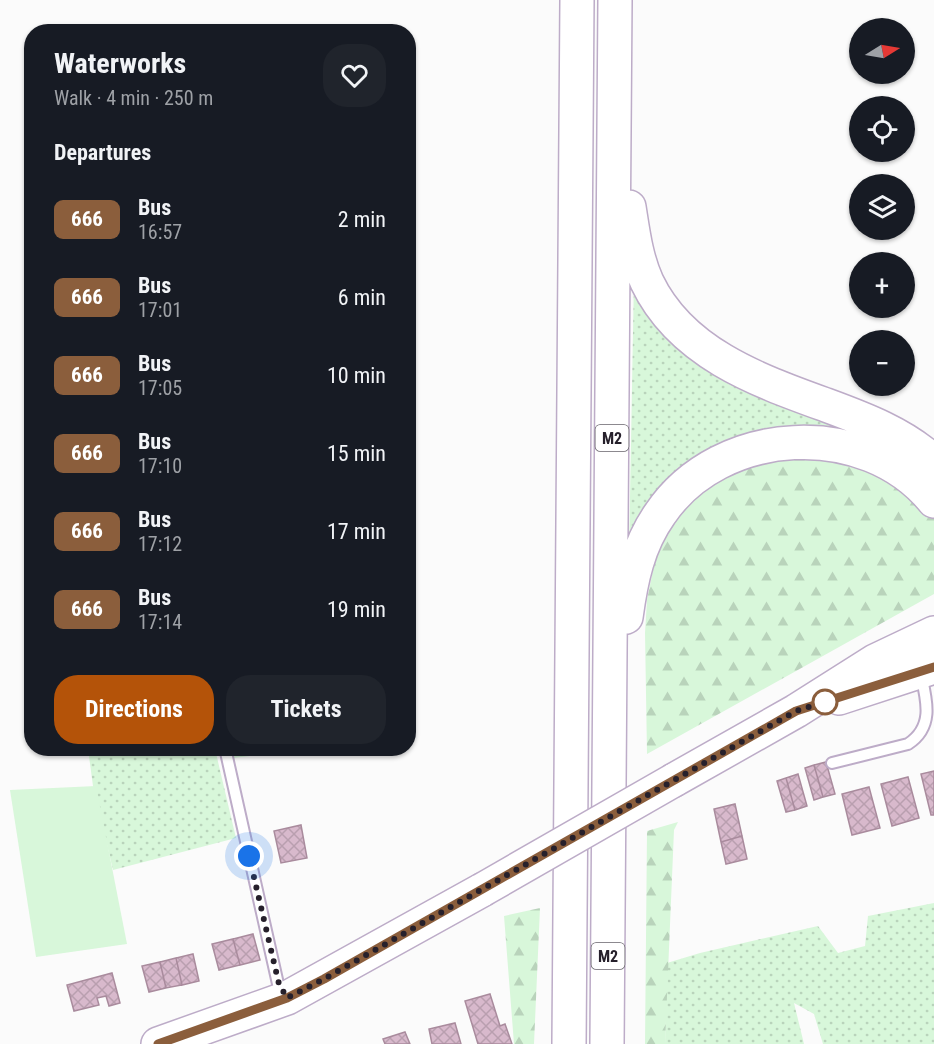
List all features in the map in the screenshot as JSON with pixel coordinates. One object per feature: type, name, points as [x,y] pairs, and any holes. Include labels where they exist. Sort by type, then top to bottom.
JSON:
[{"type":"main road","name":"M2","points":[[569,1043],[577,0]]},
{"type":"main road","name":"M2","points":[[615,4],[628,198],[633,232],[647,282],[662,306],[681,329],[722,361],[772,385],[882,428],[906,441],[934,462]]},
{"type":"main road","name":"M2","points":[[607,1044],[615,4]]},
{"type":"main road","name":"M2","points":[[609,869],[624,629],[636,561],[647,535],[661,512],[697,476],[726,458],[753,448],[777,443],[805,442],[851,449],[879,459],[906,475],[934,501]]},
{"type":"main road","points":[[226,1044],[287,998],[796,711],[875,661],[934,633]]},
{"type":"main road","points":[[796,711],[927,669]]},
{"type":"main road","points":[[158,1044],[287,998]]},
{"type":"lane","points":[[832,764],[908,744],[918,738],[925,730],[928,716],[927,669]]},
{"type":"lane","points":[[227,756],[279,984],[287,998]]},
{"type":"green space","points":[[634,276],[644,297],[882,443],[629,553]]},
{"type":"green space","points":[[830,449],[934,504],[934,594],[647,754],[645,633],[647,600],[658,545],[670,520],[726,463]]},
{"type":"green space","points":[[89,756],[217,756],[236,838],[113,870],[93,786]]},
{"type":"green space","points":[[96,786],[127,944],[36,957],[10,790]]},
{"type":"green space","points":[[678,822],[674,830],[665,1044],[645,1044],[647,831]]},
{"type":"green space","points":[[934,903],[934,1044],[823,1044],[814,1014],[794,1003],[804,1044],[665,1044],[667,963],[700,953],[818,926],[838,953],[865,946],[868,916]]},
{"type":"green space","points":[[540,908],[534,1044],[514,1044],[504,916]]},
{"type":"building","points":[[826,762],[835,794],[823,797],[814,765]]},
{"type":"building","points":[[814,765],[823,797],[814,800],[805,768]]},
{"type":"building","points":[[934,771],[934,815],[931,815],[921,774]]},
{"type":"building","points":[[798,774],[807,806],[795,810],[786,778]]},
{"type":"building","points":[[908,777],[919,818],[892,826],[881,784]]},
{"type":"building","points":[[786,778],[795,810],[786,812],[777,781]]},
{"type":"building","points":[[869,787],[880,828],[852,835],[842,794]]},
{"type":"building","points":[[735,804],[742,836],[721,842],[714,809]]},
{"type":"building","points":[[301,825],[307,858],[281,863],[274,831]]},
{"type":"building","points":[[742,836],[747,859],[726,864],[721,842]]},
{"type":"building","points":[[253,934],[260,960],[240,965],[233,939]]},
{"type":"building","points":[[233,939],[240,965],[219,970],[212,944]]},
{"type":"building","points":[[193,954],[199,981],[182,985],[176,958]]},
{"type":"building","points":[[176,958],[182,985],[166,988],[160,962]]},
{"type":"building","points":[[160,962],[166,988],[149,992],[142,966]]},
{"type":"building","points":[[112,973],[120,1003],[109,1006],[106,996],[97,998],[99,1005],[74,1011],[67,985]]},
{"type":"building","points":[[490,994],[500,1026],[505,1024],[512,1044],[478,1044],[465,1001]]},
{"type":"building","points":[[455,1023],[461,1044],[432,1044],[429,1029]]},
{"type":"building","points":[[405,1032],[410,1044],[385,1044],[383,1039]]},
{"type":"bus line","name":"666","points":[[158,1044],[287,998],[324,979],[796,711],[934,667]]},
{"type":"route","points":[[249,856],[279,984],[287,998],[796,711],[825,702]]}]
